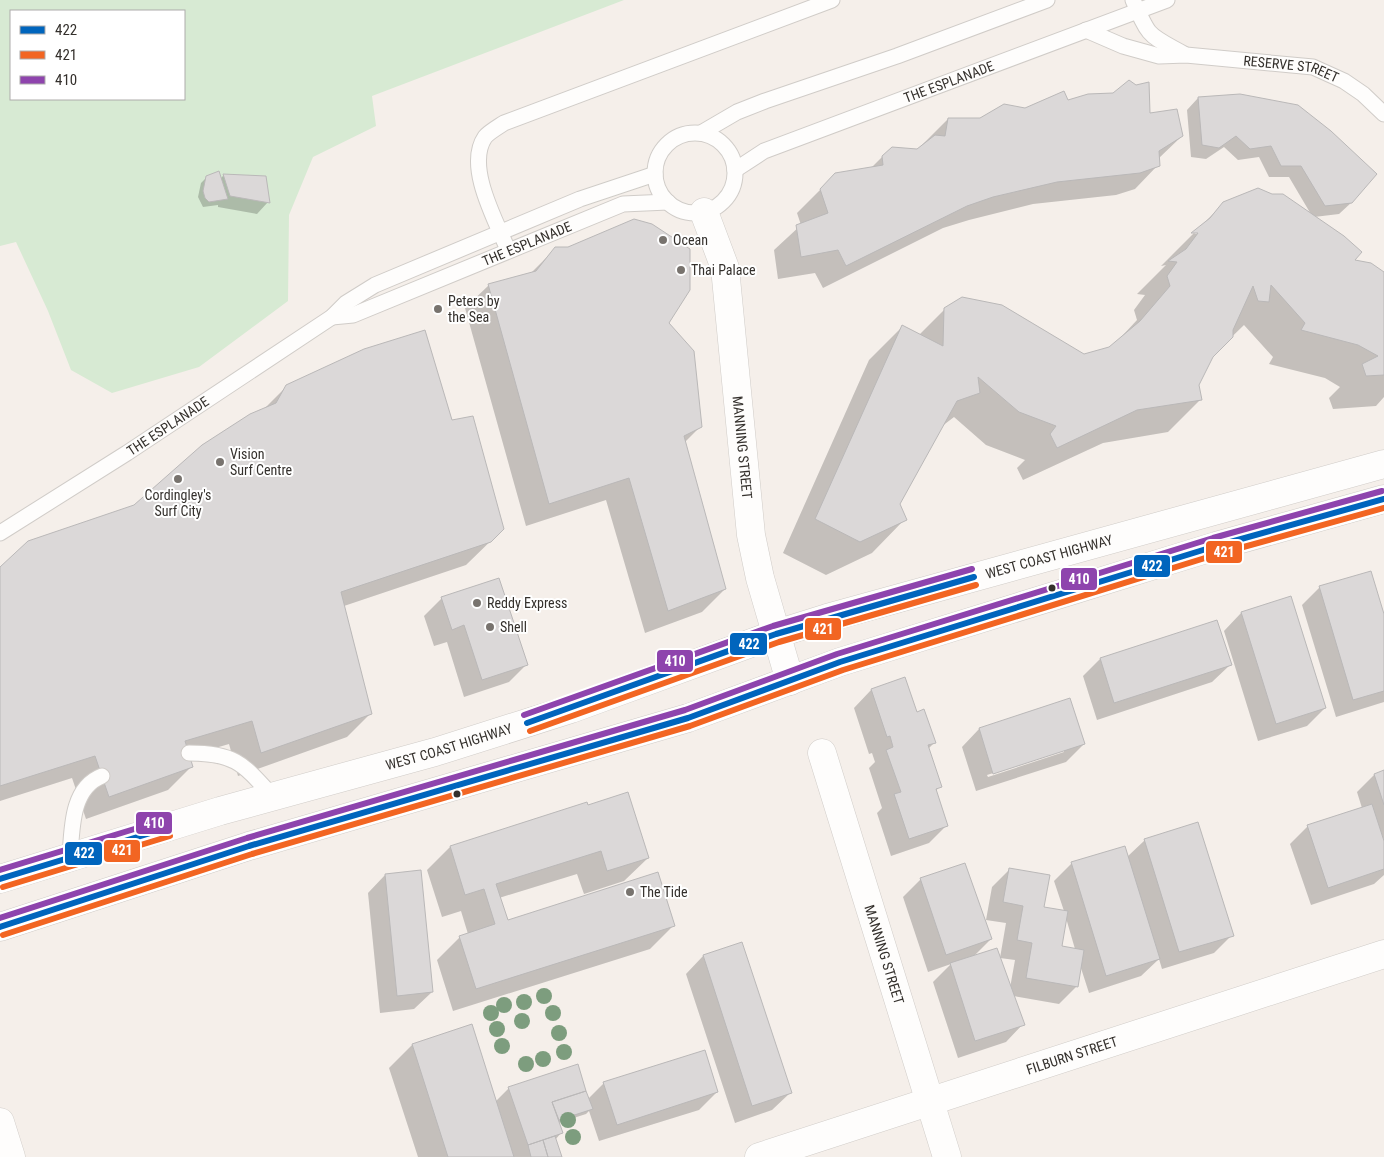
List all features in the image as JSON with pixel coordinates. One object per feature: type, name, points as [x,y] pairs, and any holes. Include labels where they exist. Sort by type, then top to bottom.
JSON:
[{"type":"main road","name":"MANNING STREET","points":[[704,212],[725,268],[751,535],[760,578],[790,681]]},
{"type":"main road","name":"WEST COAST HIGHWAY","points":[[0,880],[70,857],[435,752],[571,709],[776,634],[827,618],[1384,464]]},
{"type":"main road","points":[[0,927],[249,846],[688,718],[840,662],[1197,552],[1384,499]]},
{"type":"main road","name":"MANNING STREET","points":[[822,753],[947,1157]]},
{"type":"main road","name":"FILBURN STREET","points":[[759,1157],[1384,954]]},
{"type":"main road","points":[[0,1122],[10,1157]]},
{"type":"lane","points":[[508,250],[481,183],[478,156],[486,136],[504,124],[832,0]]},
{"type":"lane","points":[[701,134],[736,112],[897,56],[1047,0]]},
{"type":"lane","name":"THE ESPLANADE","points":[[734,170],[764,151],[1086,30],[1135,6],[1167,0]]},
{"type":"lane","name":"RESERVE STREET","points":[[1135,6],[1152,37],[1186,54]]},
{"type":"lane","name":"RESERVE STREET","points":[[1086,30],[1147,54],[1159,56],[1186,54],[1313,68],[1344,81],[1363,94],[1384,114]]},
{"type":"lane","points":[[701,134],[714,138],[724,146],[731,157],[734,170],[730,192],[715,208],[704,212],[691,213],[678,210],[661,194],[655,174],[656,162],[669,143],[678,136],[701,134]]},
{"type":"lane","name":"THE ESPLANADE","points":[[0,533],[127,453],[332,317],[346,302],[375,285],[580,199],[655,174]]},
{"type":"lane","name":"THE ESPLANADE","points":[[332,317],[353,316],[508,250],[623,204],[668,202]]},
{"type":"lane","points":[[189,753],[226,756],[249,771],[274,798]]},
{"type":"lane","points":[[70,857],[73,816],[76,808],[82,794],[93,779],[102,776]]},
{"type":"green space","points":[[0,0],[624,0],[372,96],[376,126],[313,157],[289,215],[288,301],[199,367],[112,393],[71,370],[48,311],[16,242],[0,246]]},
{"type":"building","points":[[1129,80],[1136,85],[1149,82],[1150,113],[1177,109],[1183,136],[1159,151],[1160,166],[1140,173],[1057,182],[993,197],[967,206],[846,266],[838,250],[801,257],[796,225],[828,213],[820,189],[835,173],[883,165],[882,156],[892,147],[917,149],[935,135],[945,136],[948,118],[980,118],[1004,104],[1025,108],[1064,91],[1068,100],[1088,94],[1113,93]]},
{"type":"building","points":[[1240,94],[1298,105],[1331,131],[1377,174],[1352,203],[1325,206],[1301,166],[1281,166],[1271,146],[1250,149],[1236,136],[1219,148],[1202,145],[1198,97]]},
{"type":"building","points":[[219,171],[228,199],[209,202],[205,198],[203,191],[206,176]]},
{"type":"building","points":[[223,174],[266,176],[270,203],[230,196]]},
{"type":"building","points":[[1258,188],[1272,194],[1283,194],[1344,236],[1362,252],[1355,260],[1371,263],[1384,272],[1384,375],[1366,376],[1362,364],[1378,356],[1358,345],[1301,330],[1305,323],[1271,285],[1269,302],[1258,301],[1253,286],[1233,330],[1233,337],[1213,357],[1199,385],[1202,400],[1137,410],[1057,448],[1050,434],[1056,426],[1019,412],[978,377],[980,393],[957,401],[900,504],[907,520],[860,542],[815,519],[902,325],[943,346],[944,308],[962,297],[1002,305],[1084,354],[1109,347],[1140,321],[1170,286],[1167,276],[1177,262],[1168,261],[1186,249],[1198,233],[1191,233],[1210,218],[1223,202]]},
{"type":"building","points":[[634,219],[652,224],[690,249],[690,290],[669,323],[694,351],[702,427],[684,436],[726,589],[668,611],[629,478],[549,504],[488,284],[536,271],[555,247],[568,247]]},
{"type":"building","points":[[425,330],[452,420],[473,416],[504,529],[491,542],[341,592],[372,714],[261,753],[252,721],[185,741],[193,767],[109,797],[95,756],[0,786],[0,567],[28,541],[134,505],[202,445],[250,414],[276,403],[286,385],[364,349]]},
{"type":"building","points":[[1371,571],[1384,614],[1384,691],[1353,700],[1319,586]]},
{"type":"building","name":"Shell","points":[[499,578],[528,665],[482,680],[464,625],[452,630],[441,597]]},
{"type":"building","points":[[1291,596],[1326,708],[1276,724],[1241,612]]},
{"type":"building","points":[[1217,620],[1232,665],[1114,703],[1100,658]]},
{"type":"building","points":[[905,677],[917,712],[924,709],[936,743],[928,745],[942,787],[936,789],[948,826],[909,839],[894,794],[901,792],[886,750],[893,747],[890,736],[887,737],[871,689]]},
{"type":"building","points":[[1070,698],[1085,744],[993,774],[979,728]]},
{"type":"building","points":[[1384,770],[1384,805],[1374,774]]},
{"type":"building","name":"The Tide","points":[[628,792],[649,858],[607,871],[601,851],[496,884],[508,920],[658,872],[675,926],[476,989],[459,936],[495,924],[484,889],[465,895],[450,846],[587,802],[588,805]]},
{"type":"building","points":[[1372,804],[1384,841],[1384,869],[1328,888],[1307,825]]},
{"type":"building","points":[[1198,822],[1234,936],[1179,952],[1144,839]]},
{"type":"building","points":[[1125,846],[1160,959],[1106,976],[1071,862]]},
{"type":"building","points":[[965,863],[992,939],[946,955],[920,878]]},
{"type":"building","points":[[1009,868],[1050,875],[1044,907],[1068,911],[1062,946],[1084,950],[1078,987],[1026,978],[1032,943],[1017,940],[1023,906],[1003,902]]},
{"type":"building","points":[[421,870],[433,992],[397,996],[385,874]]},
{"type":"building","points":[[742,942],[792,1093],[752,1106],[703,955]]},
{"type":"building","points":[[997,948],[1025,1025],[975,1041],[950,963]]},
{"type":"building","points":[[472,1024],[514,1157],[448,1157],[412,1044]]},
{"type":"building","points":[[705,1050],[718,1092],[617,1125],[603,1082]]},
{"type":"building","points":[[578,1064],[586,1091],[552,1102],[563,1133],[528,1145],[508,1087]]},
{"type":"building","points":[[586,1091],[593,1109],[559,1120],[552,1102]]},
{"type":"building","points":[[555,1136],[562,1157],[548,1157],[543,1140]]},
{"type":"building","points":[[543,1140],[548,1157],[531,1157],[528,1145]]},
{"type":"transit line","name":"410","points":[[0,918],[247,838],[685,710],[837,654],[1213,538],[1382,491]]},
{"type":"transit line","name":"422","points":[[0,927],[249,846],[688,718],[840,662],[1216,546],[1384,499]]},
{"type":"transit line","name":"421","points":[[3,935],[252,854],[690,726],[843,670],[1218,554],[1384,508]]},
{"type":"transit line","name":"410","points":[[524,715],[773,626],[972,569]]},
{"type":"transit line","name":"422","points":[[527,723],[776,634],[974,577]]},
{"type":"transit line","name":"421","points":[[530,731],[779,642],[976,585]]},
{"type":"transit line","name":"410","points":[[0,870],[164,820]]},
{"type":"transit line","name":"422","points":[[0,879],[167,828]]},
{"type":"transit line","name":"421","points":[[3,887],[170,836]]},
{"type":"place","name":"Ocean","points":[[663,240]]},
{"type":"place","name":"Thai Palace","points":[[681,270]]},
{"type":"place","name":"Peters by the Sea","points":[[438,309]]},
{"type":"place","name":"Vision Surf Centre","points":[[220,462]]},
{"type":"place","name":"Cordingley's Surf City","points":[[178,479]]},
{"type":"place","name":"Reddy Express","points":[[477,603]]},
{"type":"place","name":"Shell","points":[[490,627]]},
{"type":"place","name":"The Tide","points":[[630,892]]}]
